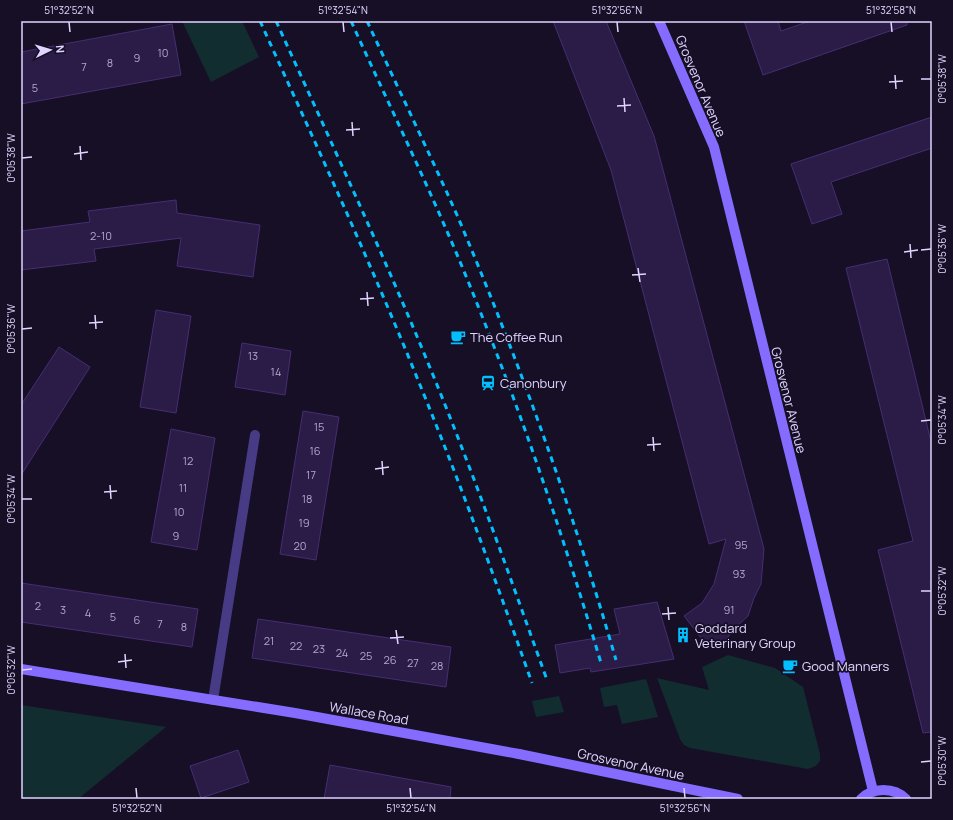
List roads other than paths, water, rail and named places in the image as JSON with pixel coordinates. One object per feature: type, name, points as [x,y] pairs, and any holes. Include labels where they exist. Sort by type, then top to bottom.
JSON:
[{"type":"street","name":"Grosvenor Avenue","points":[[659,21],[714,147],[872,791]]},
{"type":"street","points":[[213,700],[255,435]]},
{"type":"street","name":"Wallace Road","points":[[21,670],[213,700],[445,739],[519,754]]},
{"type":"street","name":"Grosvenor Avenue","points":[[519,754],[738,799]]},
{"type":"street","points":[[860,799],[872,791],[884,790],[895,791],[906,799]]},
{"type":"railway","points":[[260,21],[361,245],[418,380],[477,531],[532,683]]},
{"type":"railway","points":[[276,21],[376,241],[433,375],[477,488],[547,680]]},
{"type":"railway","points":[[351,21],[448,234],[495,350],[544,483],[601,663]]},
{"type":"railway","points":[[367,21],[457,215],[502,325],[563,491],[616,660]]},
{"type":"place","name":"The Coffee Run","points":[[458,337]]},
{"type":"place","name":"Canonbury","points":[[488,383]]},
{"type":"place","name":"Goddard Veterinary Group","points":[[683,635]]},
{"type":"place","name":"Good Manners","points":[[790,666]]}]
